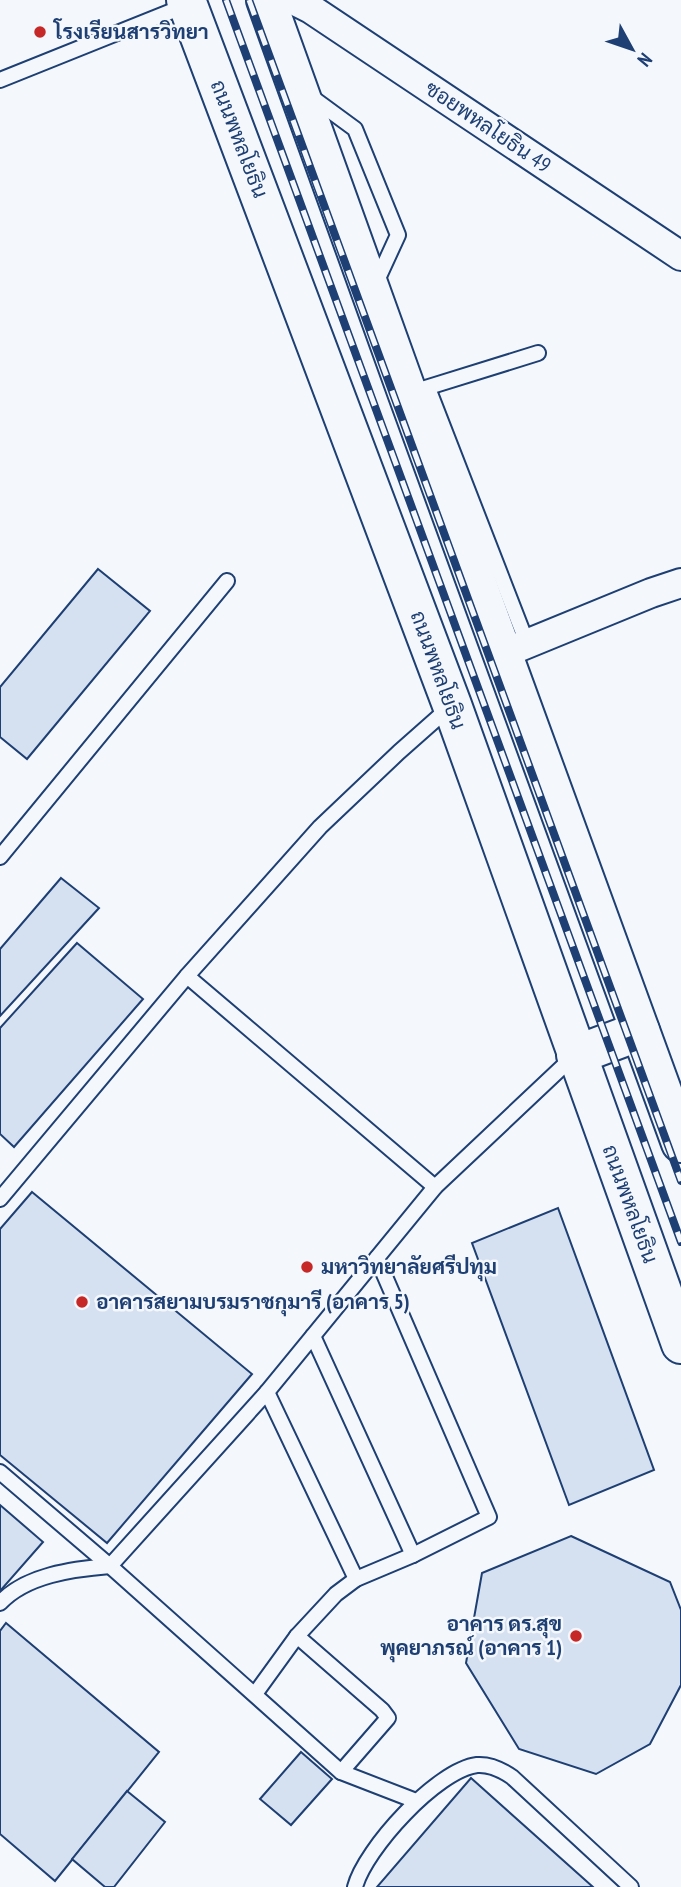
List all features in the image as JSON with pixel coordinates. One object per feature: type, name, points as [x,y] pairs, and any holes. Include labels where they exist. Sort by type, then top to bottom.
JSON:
[{"type":"main road","points":[[266,0],[371,293],[417,390],[514,648],[640,1031],[677,1125]]},
{"type":"main road","name":"ถนนพหลโยธิน","points":[[192,1],[452,705],[681,1343]]},
{"type":"main road","points":[[576,1055],[640,1031]]},
{"type":"street","name":"ซอยพหลโยธิน 49","points":[[293,0],[311,9],[681,256]]},
{"type":"street","points":[[514,648],[681,583]]},
{"type":"lane","points":[[0,80],[192,1]]},
{"type":"lane","points":[[417,390],[538,353]]},
{"type":"lane","points":[[0,857],[227,581]]},
{"type":"lane","points":[[0,1199],[187,976],[320,827],[452,705]]},
{"type":"lane","points":[[187,976],[435,1187]]},
{"type":"lane","points":[[0,1603],[16,1590],[39,1580],[73,1570],[110,1566],[267,1392],[435,1187],[576,1055]]},
{"type":"lane","points":[[255,1694],[297,1636],[329,1600],[356,1579],[413,1555],[489,1517],[377,1258]]},
{"type":"lane","points":[[313,1336],[413,1555]]},
{"type":"lane","points":[[267,1392],[356,1579]]},
{"type":"lane","points":[[0,1472],[341,1772],[416,1801]]},
{"type":"lane","points":[[297,1636],[383,1710],[388,1718],[341,1772]]},
{"type":"lane","points":[[355,1887],[366,1862],[416,1801],[465,1768],[480,1765],[492,1766],[512,1777],[631,1887]]},
{"type":"building","points":[[98,569],[150,611],[27,759],[0,737],[0,687]]},
{"type":"building","points":[[61,878],[99,908],[0,1016],[0,949]]},
{"type":"building","points":[[77,943],[143,999],[14,1147],[0,1134],[0,1028]]},
{"type":"building","name":"อาคารสยามบรมราชกุมารี (อาคาร 5)","points":[[32,1192],[252,1374],[107,1543],[0,1455],[0,1229]]},
{"type":"building","points":[[558,1208],[654,1470],[569,1505],[472,1243]]},
{"type":"building","points":[[0,1505],[43,1542],[0,1591]]},
{"type":"building","name":"อาคาร ดร.สุข พุคยาภรณ์ (อาคาร 1)","points":[[571,1536],[670,1582],[681,1610],[681,1685],[650,1744],[596,1774],[519,1749],[466,1663],[482,1573]]},
{"type":"building","points":[[6,1623],[159,1752],[55,1881],[0,1834],[0,1631]]},
{"type":"building","points":[[301,1752],[332,1779],[291,1825],[260,1799]]},
{"type":"building","points":[[471,1778],[593,1887],[377,1887]]},
{"type":"building","points":[[127,1791],[165,1822],[114,1887],[105,1887],[72,1859]]},
{"type":"railway","points":[[226,0],[681,1242]]},
{"type":"railway","points":[[249,0],[681,1181]]},
{"type":"place","name":"โรงเรียนสารวิทยา","points":[[40,32]]},
{"type":"place","name":"มหาวิทยาลัยศรีปทุม","points":[[307,1267]]},
{"type":"place","name":"อาคารสยามบรมราชกุมารี (อาคาร 5)","points":[[82,1302]]},
{"type":"place","name":"อาคาร ดร.สุข พุคยาภรณ์ (อาคาร 1)","points":[[576,1636]]}]
